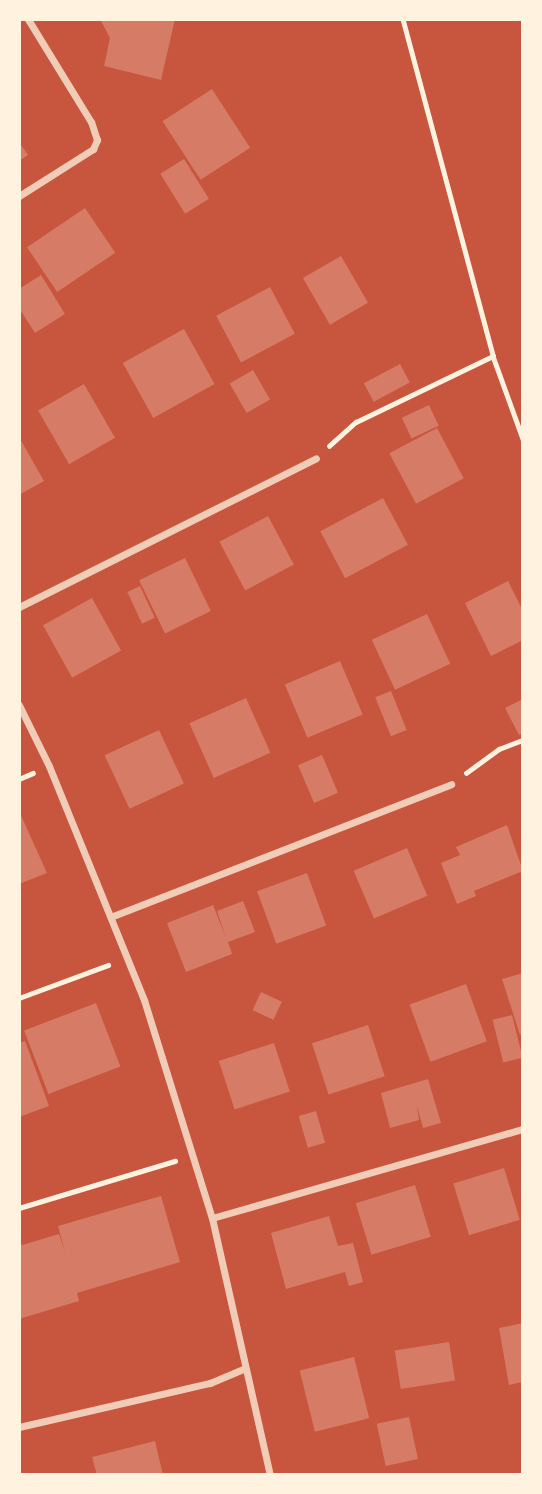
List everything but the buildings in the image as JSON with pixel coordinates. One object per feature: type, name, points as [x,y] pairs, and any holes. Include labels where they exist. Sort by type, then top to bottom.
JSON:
[{"type":"street","points":[[19,197],[93,149],[97,140],[92,122],[28,19]]},
{"type":"street","points":[[19,607],[316,458]]},
{"type":"street","points":[[19,705],[113,916],[128,957],[212,1218],[236,1316],[243,1369],[270,1475]]},
{"type":"street","points":[[113,916],[451,784]]},
{"type":"street","points":[[212,1218],[523,1129]]},
{"type":"street","points":[[19,1427],[210,1383],[243,1369]]},
{"type":"path","points":[[403,19],[493,356],[523,439]]},
{"type":"path","points":[[316,458],[356,422],[493,356]]},
{"type":"path","points":[[451,784],[499,749],[523,740]]},
{"type":"path","points":[[19,998],[128,957]]},
{"type":"path","points":[[19,1208],[192,1155]]}]
